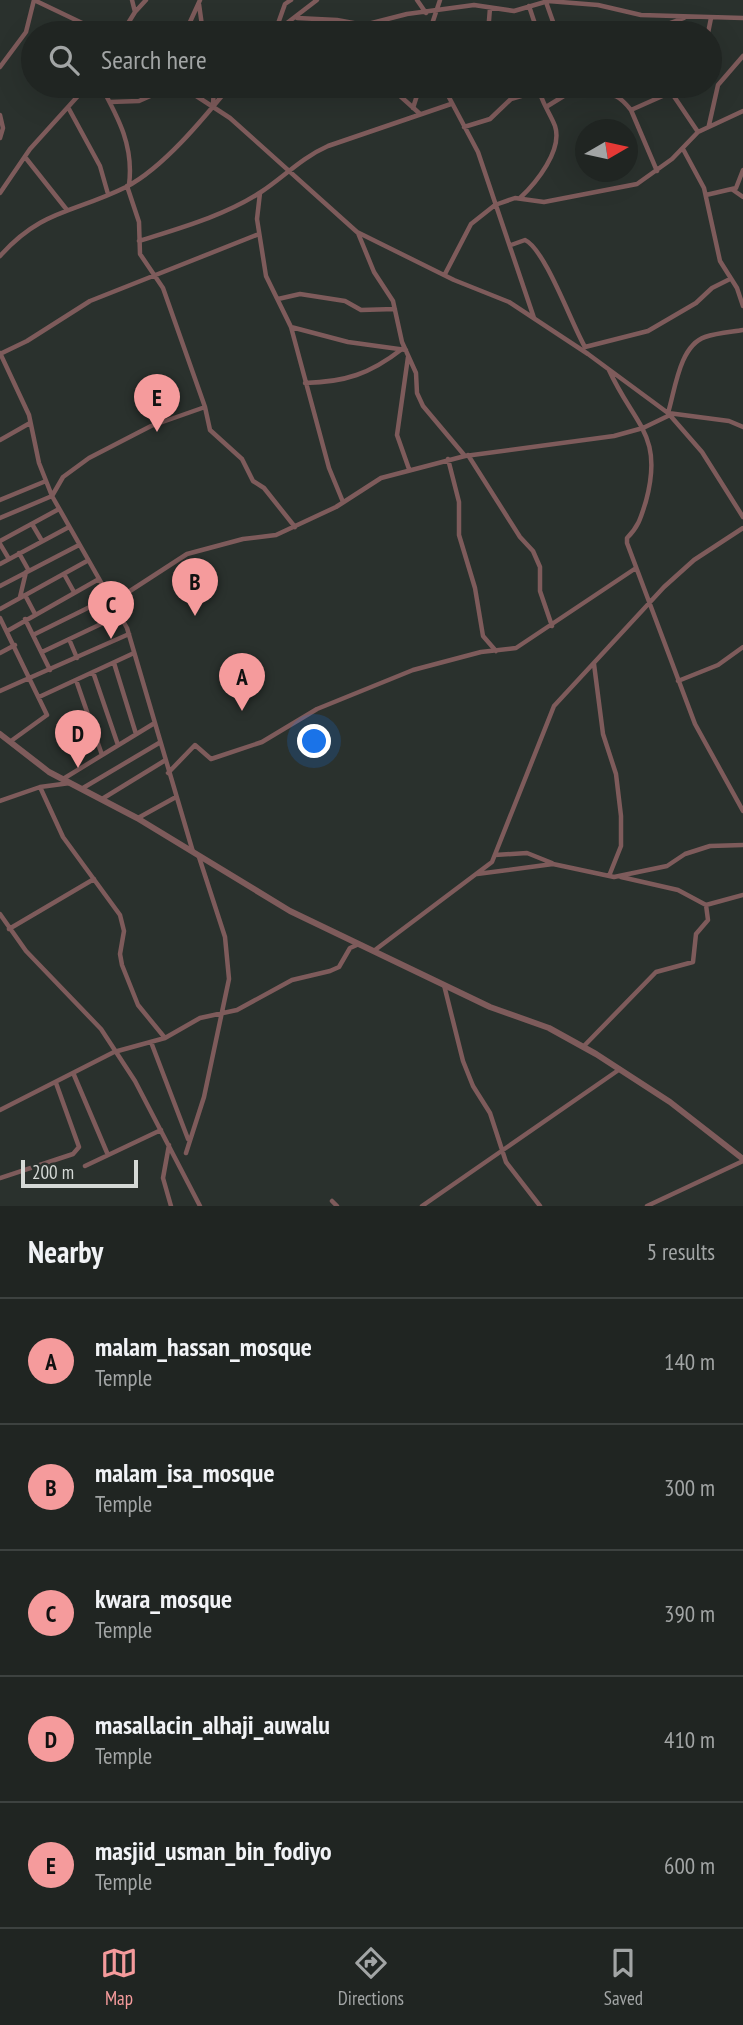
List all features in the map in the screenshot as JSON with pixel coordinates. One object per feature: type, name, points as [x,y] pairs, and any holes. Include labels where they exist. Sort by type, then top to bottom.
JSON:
[{"type":"street","points":[[29,21],[34,0],[78,21]]},
{"type":"street","points":[[132,0],[135,12]]},
{"type":"street","points":[[129,21],[146,0]]},
{"type":"street","points":[[279,21],[285,4],[291,0]]},
{"type":"street","points":[[294,21],[317,0]]},
{"type":"street","points":[[417,0],[426,13]]},
{"type":"street","points":[[432,21],[440,0]]},
{"type":"street","points":[[377,21],[474,5],[514,11],[548,1],[598,5],[641,15],[743,18]]},
{"type":"street","points":[[548,1],[554,21]]},
{"type":"street","points":[[190,21],[199,2]]},
{"type":"street","points":[[199,2],[201,21]]},
{"type":"street","points":[[529,6],[534,21]]},
{"type":"street","points":[[489,21],[490,8]]},
{"type":"street","points":[[676,21],[688,17]]},
{"type":"street","points":[[297,19],[342,21]]},
{"type":"street","points":[[0,67],[21,39]]},
{"type":"street","points":[[722,80],[743,56]]},
{"type":"street","points":[[0,193],[25,157],[78,98]]},
{"type":"street","points":[[108,98],[132,158],[128,185],[139,222],[142,259],[163,288],[205,407],[210,430],[242,458],[253,481],[264,488],[295,527]]},
{"type":"street","points":[[110,102],[139,102],[148,98]]},
{"type":"street","points":[[202,98],[214,105],[358,232],[509,302],[588,354],[669,414],[705,456],[743,517]]},
{"type":"street","points":[[214,98],[214,105]]},
{"type":"street","points":[[0,256],[20,233],[40,220],[128,185],[151,170],[220,98]]},
{"type":"street","points":[[402,98],[419,113]]},
{"type":"street","points":[[413,108],[416,98]]},
{"type":"street","points":[[449,98],[478,152],[534,318]]},
{"type":"street","points":[[464,127],[490,119],[513,98]]},
{"type":"street","points":[[520,198],[540,178],[549,162],[556,131],[542,98]]},
{"type":"street","points":[[546,107],[561,98]]},
{"type":"street","points":[[620,98],[631,110],[657,171]]},
{"type":"street","points":[[631,110],[658,98]]},
{"type":"street","points":[[675,98],[698,132]]},
{"type":"street","points":[[709,126],[715,98]]},
{"type":"street","points":[[139,241],[193,223],[260,193],[286,170],[328,146],[452,104]]},
{"type":"street","points":[[69,109],[100,166],[108,194]]},
{"type":"street","points":[[445,274],[471,224],[495,205],[520,198],[544,202],[637,184],[683,149],[698,132],[743,111]]},
{"type":"street","points":[[0,115],[3,128],[0,138]]},
{"type":"street","points":[[683,149],[706,195],[720,261],[737,288],[743,306]]},
{"type":"street","points":[[25,157],[67,210]]},
{"type":"street","points":[[706,195],[732,190],[738,186],[743,170]]},
{"type":"street","points":[[732,190],[743,197]]},
{"type":"street","points":[[260,193],[259,233],[266,276],[291,327],[329,468],[343,502]]},
{"type":"street","points":[[358,232],[367,257],[396,309],[405,352],[416,373],[417,393],[423,406],[467,455],[537,560],[540,591],[552,626]]},
{"type":"street","points":[[186,1153],[204,1097],[220,1013],[228,993],[228,958],[220,917],[164,761],[129,634],[52,496],[18,386],[0,354],[27,341],[90,301],[259,233]]},
{"type":"street","points":[[511,245],[524,240],[530,242],[546,267],[588,354]]},
{"type":"street","points":[[585,347],[648,331],[730,279]]},
{"type":"street","points":[[278,299],[300,294],[345,301],[361,310],[396,309]]},
{"type":"street","points":[[291,327],[348,342],[405,352]]},
{"type":"street","points":[[669,414],[683,360],[688,351],[706,337],[743,330]]},
{"type":"street","points":[[305,383],[333,382],[367,374],[405,352]]},
{"type":"street","points":[[405,352],[397,435],[409,469]]},
{"type":"street","points":[[607,368],[643,428],[651,450],[653,468],[641,522],[626,541],[678,681],[694,714],[695,724],[743,811]]},
{"type":"street","points":[[0,518],[52,496],[72,468],[151,426],[205,407]]},
{"type":"street","points":[[113,602],[187,554],[243,539],[276,535],[343,502],[381,478],[409,469],[467,455],[614,436],[643,428],[669,414],[729,421],[743,427]]},
{"type":"street","points":[[0,440],[30,423]]},
{"type":"street","points":[[448,459],[459,502],[459,535],[475,588],[483,636],[490,648],[497,652]]},
{"type":"street","points":[[0,500],[46,481]]},
{"type":"street","points":[[9,559],[0,543],[60,509]]},
{"type":"street","points":[[32,524],[42,541]]},
{"type":"street","points":[[0,564],[69,527]]},
{"type":"street","points":[[375,950],[492,862],[552,709],[650,601],[694,559],[743,528]]},
{"type":"street","points":[[0,585],[79,545]]},
{"type":"street","points":[[19,554],[27,572],[23,596],[35,614]]},
{"type":"street","points":[[0,609],[88,561]]},
{"type":"street","points":[[168,773],[195,745],[211,759],[262,742],[328,704],[413,670],[481,652],[516,649],[636,568]]},
{"type":"street","points":[[64,574],[74,592]]},
{"type":"street","points":[[9,630],[99,579]]},
{"type":"street","points":[[33,635],[110,597]]},
{"type":"street","points":[[42,652],[120,615]]},
{"type":"street","points":[[0,618],[9,630],[46,717],[10,741]]},
{"type":"street","points":[[25,620],[50,670]]},
{"type":"street","points":[[0,691],[129,634]]},
{"type":"street","points":[[69,639],[77,658]]},
{"type":"street","points":[[0,653],[15,645]]},
{"type":"street","points":[[678,681],[718,665],[743,648]]},
{"type":"street","points":[[39,697],[134,653]]},
{"type":"street","points":[[114,663],[136,734]]},
{"type":"street","points":[[594,663],[603,734],[616,774],[621,816],[621,846],[609,876]]},
{"type":"street","points":[[93,672],[118,745]]},
{"type":"street","points":[[76,680],[102,755]]},
{"type":"street","points":[[62,779],[153,723]]},
{"type":"street","points":[[0,734],[62,779],[137,818],[290,911],[490,1007],[549,1028],[583,1047],[682,1110],[743,1160],[647,1206]]},
{"type":"street","points":[[83,788],[159,743]]},
{"type":"street","points":[[102,799],[164,761]]},
{"type":"street","points":[[0,801],[40,787],[72,783]]},
{"type":"street","points":[[40,787],[63,837],[123,924],[121,958],[138,1005],[165,1038]]},
{"type":"street","points":[[137,818],[176,797]]},
{"type":"street","points":[[620,877],[667,866],[685,854],[710,846],[743,845]]},
{"type":"street","points":[[495,855],[527,853],[553,864],[678,890],[706,905],[743,895]]},
{"type":"street","points":[[474,874],[553,864]]},
{"type":"street","points":[[9,929],[94,879]]},
{"type":"street","points":[[583,1047],[656,972],[694,962],[696,934],[708,920],[706,905]]},
{"type":"street","points":[[0,914],[2,923],[68,998],[101,1029],[135,1081],[169,1144],[186,1184],[200,1206]]},
{"type":"street","points":[[0,1110],[74,1075],[114,1052],[165,1038],[201,1018],[243,1007],[292,980],[339,967],[350,948],[360,944]]},
{"type":"street","points":[[444,985],[463,1061],[473,1086],[490,1113],[504,1148],[506,1162],[540,1206]]},
{"type":"street","points":[[151,1042],[189,1141]]},
{"type":"street","points":[[422,1206],[620,1069]]},
{"type":"street","points":[[74,1075],[108,1155]]},
{"type":"street","points":[[0,1178],[73,1154],[79,1147],[56,1083]]},
{"type":"street","points":[[85,1166],[161,1130]]},
{"type":"street","points":[[169,1144],[163,1178],[171,1206]]},
{"type":"street","points":[[332,1201],[337,1206]]},
{"type":"place","name":"masjid_usman_bin_fodiyo","points":[[157,432]]},
{"type":"place","name":"malam_isa_mosque","points":[[195,616]]},
{"type":"place","name":"kwara_mosque","points":[[111,639]]},
{"type":"place","name":"malam_hassan_mosque","points":[[242,711]]},
{"type":"place","name":"masallacin_alhaji_auwalu","points":[[78,768]]}]
